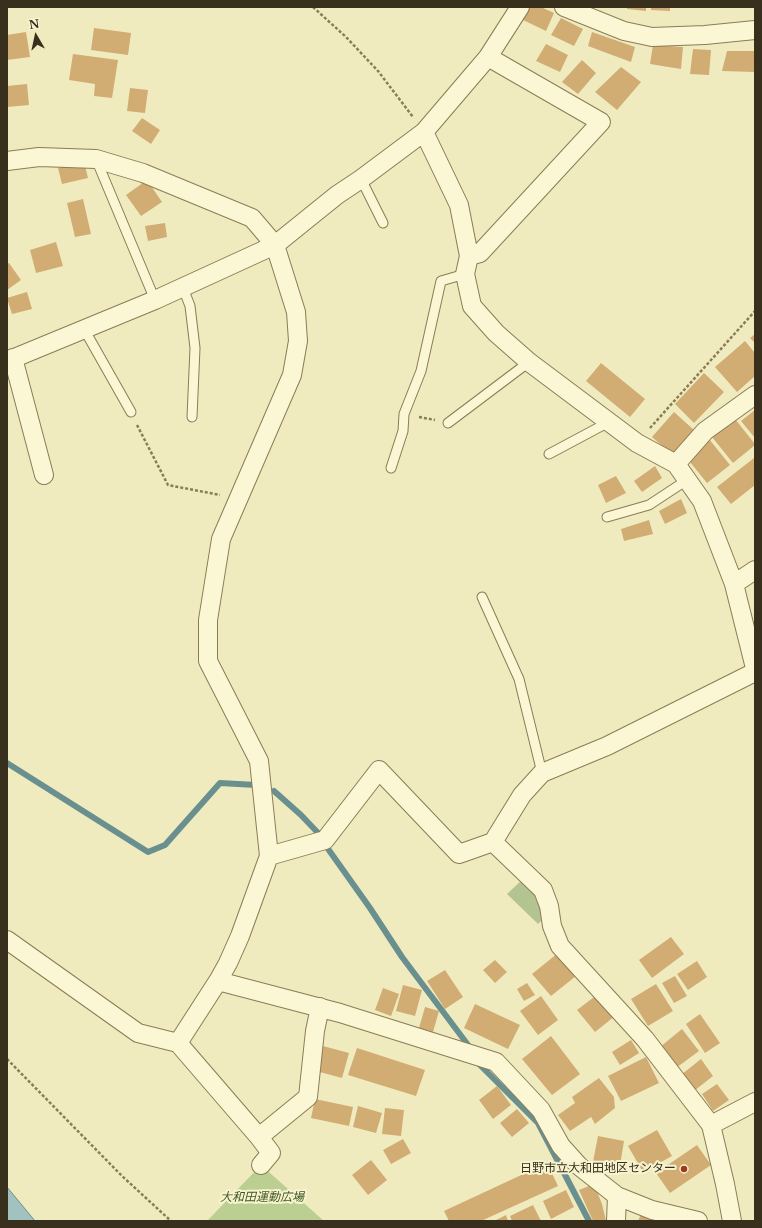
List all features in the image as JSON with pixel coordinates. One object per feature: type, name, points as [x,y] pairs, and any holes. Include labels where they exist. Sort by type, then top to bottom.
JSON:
[{"type":"street","points":[[44,475],[10,359],[183,288],[275,245],[337,195],[424,132],[488,57],[520,7]]},
{"type":"street","points":[[564,7],[624,31],[652,37],[704,35],[755,30]]},
{"type":"street","points":[[469,256],[480,253],[601,122],[488,57]]},
{"type":"street","points":[[424,132],[459,205],[469,256],[465,274],[472,306],[496,333],[529,362],[637,443],[676,464],[702,501],[734,584],[755,668]]},
{"type":"street","points":[[7,161],[39,157],[96,159],[143,173],[252,218],[275,245],[296,312],[298,341],[292,375],[221,539],[208,620],[208,661],[260,761],[270,856],[240,936],[228,963],[178,1043]]},
{"type":"street","points":[[676,464],[704,431],[755,394]]},
{"type":"street","points":[[734,584],[755,570]]},
{"type":"street","points":[[270,856],[326,840],[379,770],[459,854],[494,842],[522,795],[542,773],[607,746],[755,672]]},
{"type":"street","points":[[494,842],[543,890],[549,906],[552,926],[560,946],[645,1039],[711,1125],[732,1221]]},
{"type":"street","points":[[7,940],[138,1033],[178,1043],[271,1153],[261,1165]]},
{"type":"street","points":[[218,980],[320,1007],[496,1062],[541,1110],[561,1146],[579,1166],[617,1196],[652,1210],[698,1221]]},
{"type":"street","points":[[259,1137],[308,1097],[315,1032],[320,1007]]},
{"type":"street","points":[[711,1125],[755,1102]]},
{"type":"street","points":[[616,1221],[617,1196]]},
{"type":"lane","points":[[96,159],[155,300]]},
{"type":"lane","points":[[361,179],[383,223]]},
{"type":"lane","points":[[391,468],[403,431],[404,414],[421,371],[441,280],[465,274]]},
{"type":"lane","points":[[183,288],[190,306],[195,348],[192,417]]},
{"type":"lane","points":[[84,328],[131,412]]},
{"type":"lane","points":[[448,423],[529,362]]},
{"type":"lane","points":[[549,454],[609,422]]},
{"type":"lane","points":[[607,517],[650,505],[687,480]]},
{"type":"lane","points":[[482,597],[519,679],[542,773]]},
{"type":"path","points":[[313,7],[346,37],[378,71],[424,132]]},
{"type":"path","points":[[637,443],[755,311]]},
{"type":"path","points":[[131,412],[168,485],[239,499]]},
{"type":"path","points":[[404,414],[448,423]]},
{"type":"path","points":[[7,1059],[122,1176],[171,1221]]},
{"type":"green space","points":[[523,879],[543,900],[547,915],[538,924],[507,894]]},
{"type":"green space","name":"大和田運動広場","points":[[261,1165],[324,1221],[207,1221]]},
{"type":"water","points":[[7,1187],[35,1221],[7,1221]]},
{"type":"building","points":[[530,7],[541,7],[554,13],[546,31],[523,20]]},
{"type":"building","points":[[627,7],[646,7],[646,11],[627,9]]},
{"type":"building","points":[[651,7],[670,7],[670,11],[651,10]]},
{"type":"building","points":[[561,18],[583,29],[574,46],[551,35]]},
{"type":"building","points":[[94,28],[131,33],[128,55],[91,50]]},
{"type":"building","points":[[26,32],[30,57],[7,60],[7,35]]},
{"type":"building","points":[[592,32],[635,47],[631,62],[588,46]]},
{"type":"building","points":[[546,44],[568,55],[560,72],[536,61]]},
{"type":"building","points":[[653,45],[683,47],[681,69],[650,64]]},
{"type":"building","points":[[693,49],[711,50],[709,75],[690,74]]},
{"type":"building","points":[[727,51],[755,51],[755,72],[722,71]]},
{"type":"building","points":[[73,54],[118,60],[112,98],[94,96],[95,84],[69,80]]},
{"type":"building","points":[[582,60],[596,73],[578,94],[562,82]]},
{"type":"building","points":[[621,67],[641,82],[617,110],[595,92]]},
{"type":"building","points":[[27,84],[29,105],[7,107],[7,86]]},
{"type":"building","points":[[130,88],[148,90],[145,113],[127,111]]},
{"type":"building","points":[[142,118],[160,130],[151,144],[132,131]]},
{"type":"building","points":[[84,162],[88,178],[62,184],[58,168]]},
{"type":"building","points":[[147,180],[162,202],[141,216],[126,195]]},
{"type":"building","points":[[83,199],[91,234],[75,237],[67,203]]},
{"type":"building","points":[[165,223],[167,237],[148,241],[145,226]]},
{"type":"building","points":[[56,242],[63,266],[36,273],[30,250]]},
{"type":"building","points":[[9,263],[21,280],[7,290],[7,264]]},
{"type":"building","points":[[27,292],[32,309],[12,314],[7,298]]},
{"type":"building","points":[[755,334],[755,343],[750,338]]},
{"type":"building","points":[[745,341],[755,353],[755,376],[737,392],[715,367]]},
{"type":"building","points":[[601,363],[645,399],[630,417],[586,381]]},
{"type":"building","points":[[704,373],[724,392],[694,423],[675,404]]},
{"type":"building","points":[[755,410],[755,438],[741,421]]},
{"type":"building","points":[[674,412],[694,430],[672,454],[652,437]]},
{"type":"building","points":[[735,419],[755,445],[733,463],[712,437]]},
{"type":"building","points":[[709,439],[730,465],[707,483],[686,457]]},
{"type":"building","points":[[754,458],[755,485],[731,504],[717,487]]},
{"type":"building","points":[[655,466],[662,478],[642,492],[634,481]]},
{"type":"building","points":[[616,476],[626,493],[606,503],[598,485]]},
{"type":"building","points":[[681,499],[687,513],[665,524],[659,511]]},
{"type":"building","points":[[649,520],[653,534],[624,541],[621,529]]},
{"type":"building","points":[[671,937],[684,954],[652,978],[639,960]]},
{"type":"building","points":[[558,953],[576,976],[551,996],[532,974]]},
{"type":"building","points":[[495,960],[507,972],[495,983],[483,970]]},
{"type":"building","points":[[697,961],[707,977],[688,990],[677,974]]},
{"type":"building","points":[[445,970],[463,997],[445,1009],[427,981]]},
{"type":"building","points":[[675,976],[687,996],[674,1003],[662,983]]},
{"type":"building","points":[[527,983],[535,995],[524,1001],[517,989]]},
{"type":"building","points":[[656,984],[673,1011],[648,1026],[631,999]]},
{"type":"building","points":[[403,985],[422,990],[415,1016],[396,1011]]},
{"type":"building","points":[[383,988],[399,994],[391,1016],[375,1010]]},
{"type":"building","points":[[598,994],[615,1016],[595,1032],[577,1010]]},
{"type":"building","points":[[541,996],[558,1020],[538,1035],[520,1011]]},
{"type":"building","points":[[475,1004],[520,1025],[508,1049],[464,1028]]},
{"type":"building","points":[[425,1007],[439,1011],[433,1032],[419,1028]]},
{"type":"building","points":[[700,1014],[720,1043],[705,1053],[686,1024]]},
{"type":"building","points":[[682,1029],[699,1051],[676,1068],[660,1047]]},
{"type":"building","points":[[551,1036],[580,1074],[552,1095],[522,1059]]},
{"type":"building","points":[[631,1040],[639,1053],[620,1065],[612,1052]]},
{"type":"building","points":[[323,1046],[349,1053],[342,1078],[316,1071]]},
{"type":"building","points":[[357,1048],[425,1070],[416,1096],[348,1075]]},
{"type":"building","points":[[646,1057],[659,1083],[621,1101],[608,1076]]},
{"type":"building","points":[[701,1059],[713,1076],[694,1091],[681,1075]]},
{"type":"building","points":[[599,1078],[614,1097],[615,1108],[595,1124],[591,1117],[570,1131],[558,1115],[575,1103],[572,1097]]},
{"type":"building","points":[[717,1084],[729,1100],[713,1111],[702,1094]]},
{"type":"building","points":[[497,1086],[511,1105],[493,1119],[479,1100]]},
{"type":"building","points":[[315,1099],[353,1107],[349,1126],[311,1118]]},
{"type":"building","points":[[358,1106],[382,1113],[376,1133],[353,1127]]},
{"type":"building","points":[[385,1108],[404,1110],[401,1136],[382,1134]]},
{"type":"building","points":[[517,1109],[529,1123],[512,1137],[500,1123]]},
{"type":"building","points":[[657,1130],[672,1156],[643,1172],[628,1146]]},
{"type":"building","points":[[598,1136],[624,1141],[619,1172],[592,1167]]},
{"type":"building","points":[[403,1139],[411,1153],[391,1164],[383,1150]]},
{"type":"building","name":"日野市立大和田地区センター","points":[[697,1145],[711,1165],[670,1193],[656,1173]]},
{"type":"building","points":[[371,1160],[387,1180],[368,1195],[352,1175]]},
{"type":"building","points":[[547,1163],[558,1186],[481,1221],[449,1221],[444,1211]]},
{"type":"building","points":[[594,1184],[602,1204],[606,1221],[593,1221],[579,1190]]},
{"type":"building","points":[[566,1190],[574,1207],[551,1219],[543,1201]]},
{"type":"building","points":[[533,1205],[541,1221],[512,1221],[510,1216]]},
{"type":"building","points":[[641,1214],[660,1221],[638,1221]]},
{"type":"building","points":[[506,1215],[508,1221],[494,1221]]},
{"type":"waterway","points":[[7,763],[148,852],[165,845],[220,783],[256,785]]},
{"type":"waterway","points":[[274,791],[301,815],[320,835]]},
{"type":"waterway","points":[[326,846],[370,908],[402,957],[468,1045]]},
{"type":"waterway","points":[[476,1061],[538,1123],[589,1221]]},
{"type":"place","name":"日野市立大和田地区センター","points":[[684,1169]]}]
